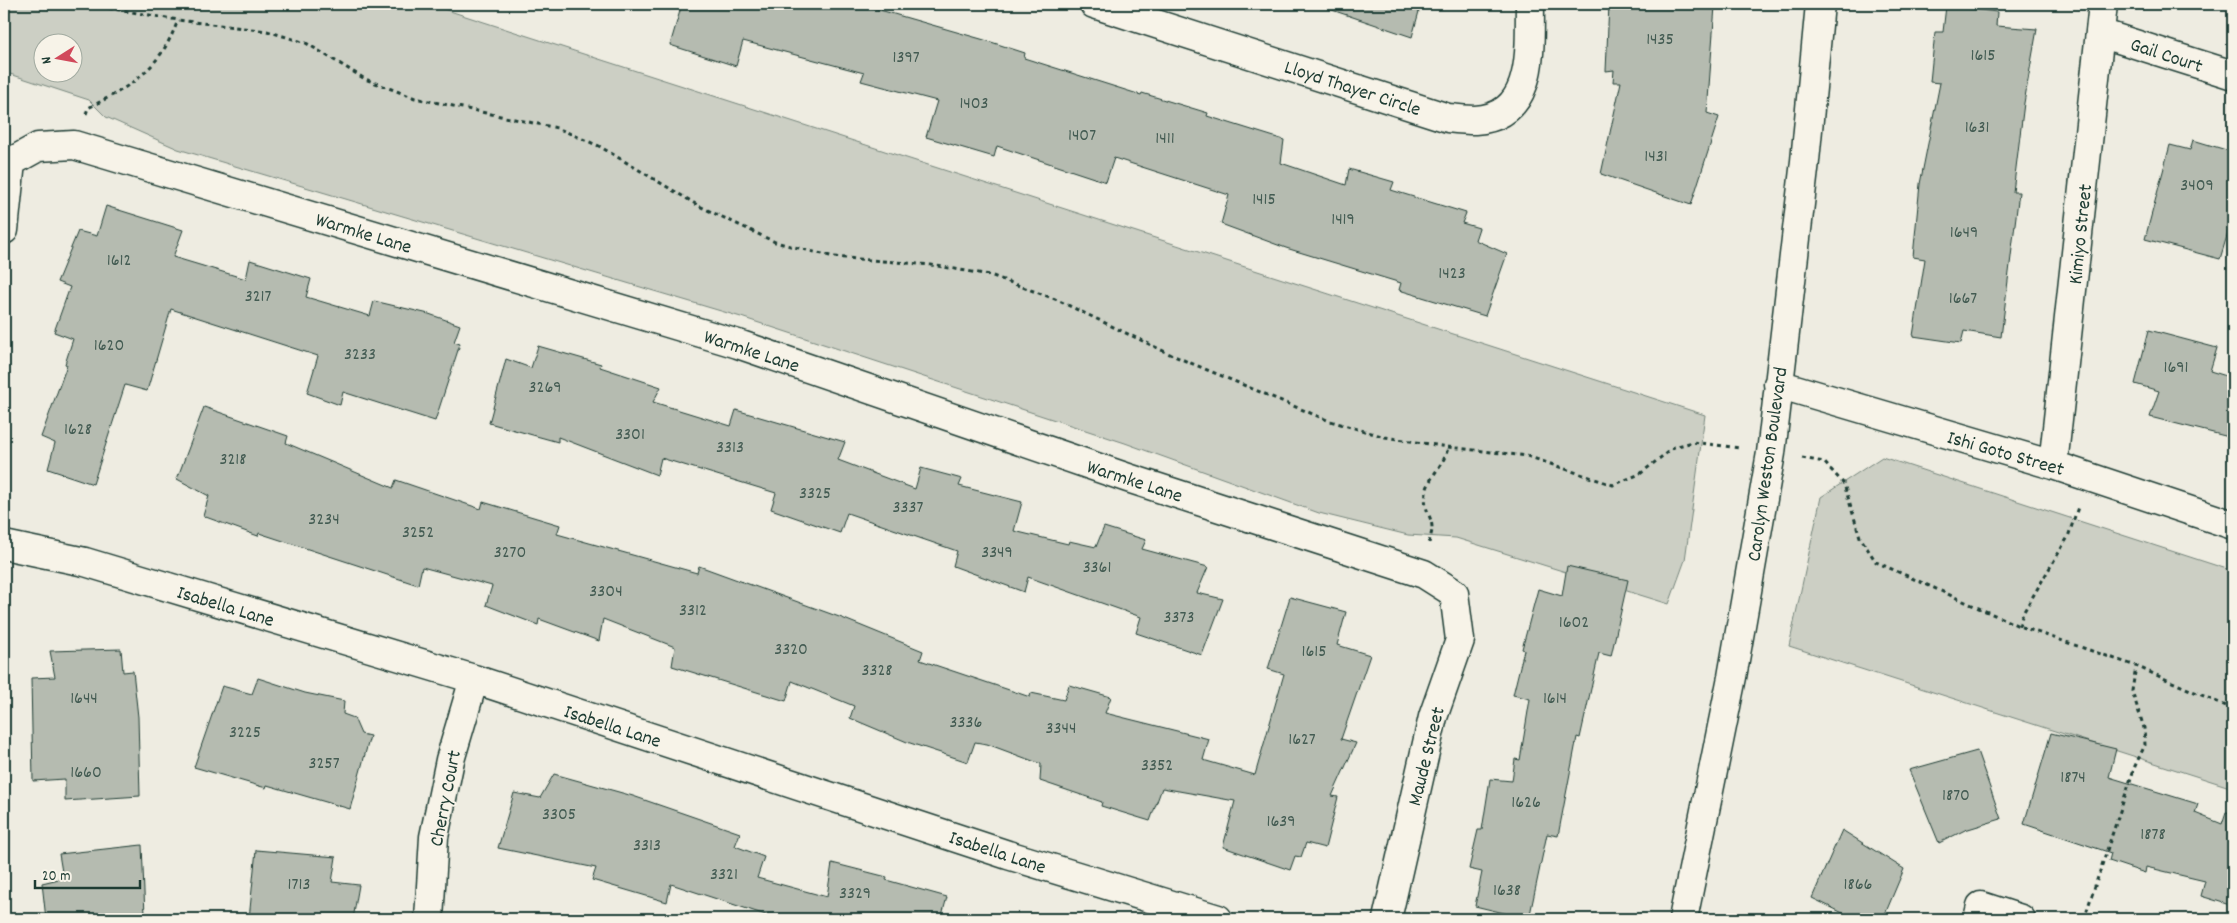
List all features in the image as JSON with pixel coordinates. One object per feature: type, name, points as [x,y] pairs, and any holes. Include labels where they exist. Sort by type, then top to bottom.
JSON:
[{"type":"street","name":"Lloyd Thayer Circle","points":[[1094,4],[1448,118],[1477,120],[1500,112],[1512,105],[1519,96],[1529,67],[1530,4]]},
{"type":"street","name":"Carolyn Weston Boulevard","points":[[1683,919],[1732,677],[1771,454],[1805,161],[1820,4]]},
{"type":"street","name":"Kimiyo Street","points":[[2053,465],[2103,4]]},
{"type":"street","name":"Gail Court","points":[[2100,33],[2233,75]]},
{"type":"street","name":"Warmke Lane","points":[[4,230],[11,162],[38,147],[74,145],[738,344],[1128,478],[1424,574],[1454,593]]},
{"type":"street","name":"Ishi Goto Street","points":[[1778,384],[2089,476],[2233,525]]},
{"type":"street","name":"Isabella Lane","points":[[4,544],[85,562],[474,679],[1008,855],[1218,919]]},
{"type":"street","name":"Maude Street","points":[[1387,919],[1433,717],[1460,640],[1454,593]]},
{"type":"street","name":"Cherry Court","points":[[429,919],[434,836],[450,760],[474,679]]},
{"type":"street","points":[[1978,919],[1981,906],[2021,919]]},
{"type":"path","points":[[85,4],[178,20],[267,31],[306,43],[365,79],[416,98],[557,128],[600,146],[699,206],[775,242],[834,257],[931,265],[990,275],[1054,298],[1174,356],[1327,420],[1385,437],[1448,447],[1527,456],[1613,485],[1640,474],[1674,447],[1693,442],[1718,444],[1824,462],[1844,484],[1860,537],[1876,562],[2019,626],[2136,666],[2233,709]]},
{"type":"path","points":[[74,145],[88,108],[135,82],[169,44],[178,20]]},
{"type":"path","points":[[1424,574],[1432,526],[1425,508],[1426,491],[1431,479],[1446,456],[1448,447]]},
{"type":"path","points":[[2019,626],[2023,613],[2068,537],[2089,476]]},
{"type":"path","points":[[2084,919],[2135,766],[2145,745],[2144,728],[2132,691],[2136,666]]},
{"type":"shaded area","points":[[4,4],[428,4],[1705,415],[1685,560],[1669,604],[1456,538],[1408,535],[1319,513],[1125,443],[741,317],[178,149],[106,117],[89,100],[34,82],[82,82],[82,32],[32,32],[32,81],[4,72]]},
{"type":"shaded area","points":[[1882,457],[2233,571],[2233,788],[1789,646],[1821,497]]},
{"type":"building","points":[[682,4],[859,4],[988,41],[1025,53],[1024,58],[1141,95],[1142,93],[1208,113],[1207,116],[1284,140],[1281,163],[1346,185],[1349,169],[1394,182],[1391,190],[1466,213],[1462,223],[1479,228],[1475,240],[1507,254],[1485,316],[1399,290],[1401,283],[1286,248],[1221,224],[1229,195],[1114,158],[1106,182],[997,146],[994,157],[926,137],[937,101],[861,81],[864,73],[743,41],[736,66],[670,45]]},
{"type":"building","points":[[1330,4],[1421,4],[1412,37],[1329,9]]},
{"type":"building","points":[[1609,4],[1715,6],[1707,113],[1719,117],[1691,205],[1601,174],[1621,82],[1613,82],[1614,70],[1606,71]]},
{"type":"building","points":[[1946,6],[1997,12],[1996,26],[2037,29],[2024,103],[2013,192],[2019,192],[2001,337],[1964,331],[1961,343],[1913,336],[1925,259],[1913,257],[1920,184],[1940,83],[1930,82],[1935,32],[1943,32]]},
{"type":"building","points":[[2193,140],[2233,152],[2233,216],[2220,259],[2145,239],[2170,145],[2190,150]]},
{"type":"building","points":[[106,206],[183,230],[173,257],[246,279],[250,260],[311,279],[306,297],[370,316],[374,301],[429,314],[460,325],[454,342],[460,344],[435,421],[343,392],[340,405],[307,393],[318,356],[171,309],[147,391],[125,385],[93,484],[48,469],[55,443],[41,437],[67,365],[65,364],[73,339],[54,332],[70,287],[57,282],[78,231],[97,236]]},
{"type":"building","points":[[2149,330],[2217,348],[2210,371],[2233,378],[2233,438],[2150,417],[2159,391],[2135,384]]},
{"type":"building","points":[[538,346],[601,364],[600,367],[661,387],[653,402],[731,426],[736,410],[845,442],[838,460],[915,489],[921,468],[962,479],[959,486],[1022,502],[1014,531],[1068,544],[1069,541],[1096,547],[1104,527],[1146,540],[1142,549],[1208,567],[1197,593],[1223,599],[1202,655],[1136,633],[1141,617],[1028,577],[1024,592],[953,566],[957,551],[847,513],[840,533],[771,509],[776,493],[661,458],[657,475],[558,437],[558,442],[489,423],[506,359],[531,368]]},
{"type":"building","points":[[204,407],[288,436],[286,443],[393,488],[396,480],[481,509],[483,502],[560,525],[557,534],[697,573],[699,566],[842,618],[923,651],[920,660],[1030,697],[1031,693],[1064,700],[1069,685],[1111,697],[1105,713],[1209,739],[1203,760],[1255,775],[1284,674],[1268,669],[1290,597],[1346,612],[1337,645],[1370,655],[1341,739],[1356,743],[1332,796],[1338,797],[1325,848],[1306,843],[1301,857],[1295,856],[1290,870],[1223,847],[1235,801],[1162,788],[1150,821],[1101,806],[1102,802],[1040,781],[1041,764],[987,744],[975,742],[968,762],[907,742],[850,718],[854,706],[792,681],[786,701],[672,666],[675,647],[603,619],[599,641],[539,619],[538,625],[486,605],[492,586],[422,567],[418,585],[259,533],[258,536],[203,516],[209,496],[177,479]]},
{"type":"building","points":[[1567,566],[1628,580],[1611,656],[1599,653],[1580,738],[1577,737],[1558,836],[1547,834],[1529,919],[1475,906],[1482,872],[1469,869],[1478,830],[1482,830],[1490,779],[1512,781],[1515,759],[1520,760],[1530,699],[1513,695],[1524,650],[1522,649],[1538,589],[1562,596]]},
{"type":"building","points":[[121,649],[123,672],[133,671],[138,717],[140,796],[65,801],[65,779],[33,781],[31,678],[55,677],[50,651]]},
{"type":"building","points":[[258,678],[305,693],[344,701],[343,714],[354,718],[361,734],[370,736],[350,809],[267,785],[266,788],[194,767],[222,686],[252,694]]},
{"type":"building","points":[[2051,733],[2116,749],[2109,777],[2198,804],[2195,813],[2222,824],[2226,812],[2233,813],[2233,906],[2201,896],[2205,881],[2146,867],[2145,873],[2109,861],[2111,853],[2024,824]]},
{"type":"building","points":[[1977,751],[2001,819],[1965,830],[1939,843],[1909,770]]},
{"type":"building","points":[[554,774],[633,796],[740,833],[735,846],[764,857],[757,878],[827,897],[832,863],[887,877],[886,880],[947,897],[941,919],[778,919],[671,884],[667,902],[592,880],[596,868],[498,848],[514,793],[540,798]]},
{"type":"building","points":[[1842,830],[1904,869],[1883,919],[1855,919],[1812,898]]},
{"type":"building","points":[[142,845],[145,915],[101,919],[46,919],[42,883],[63,878],[59,854]]},
{"type":"building","points":[[256,850],[336,857],[332,882],[359,885],[353,919],[249,919]]}]
